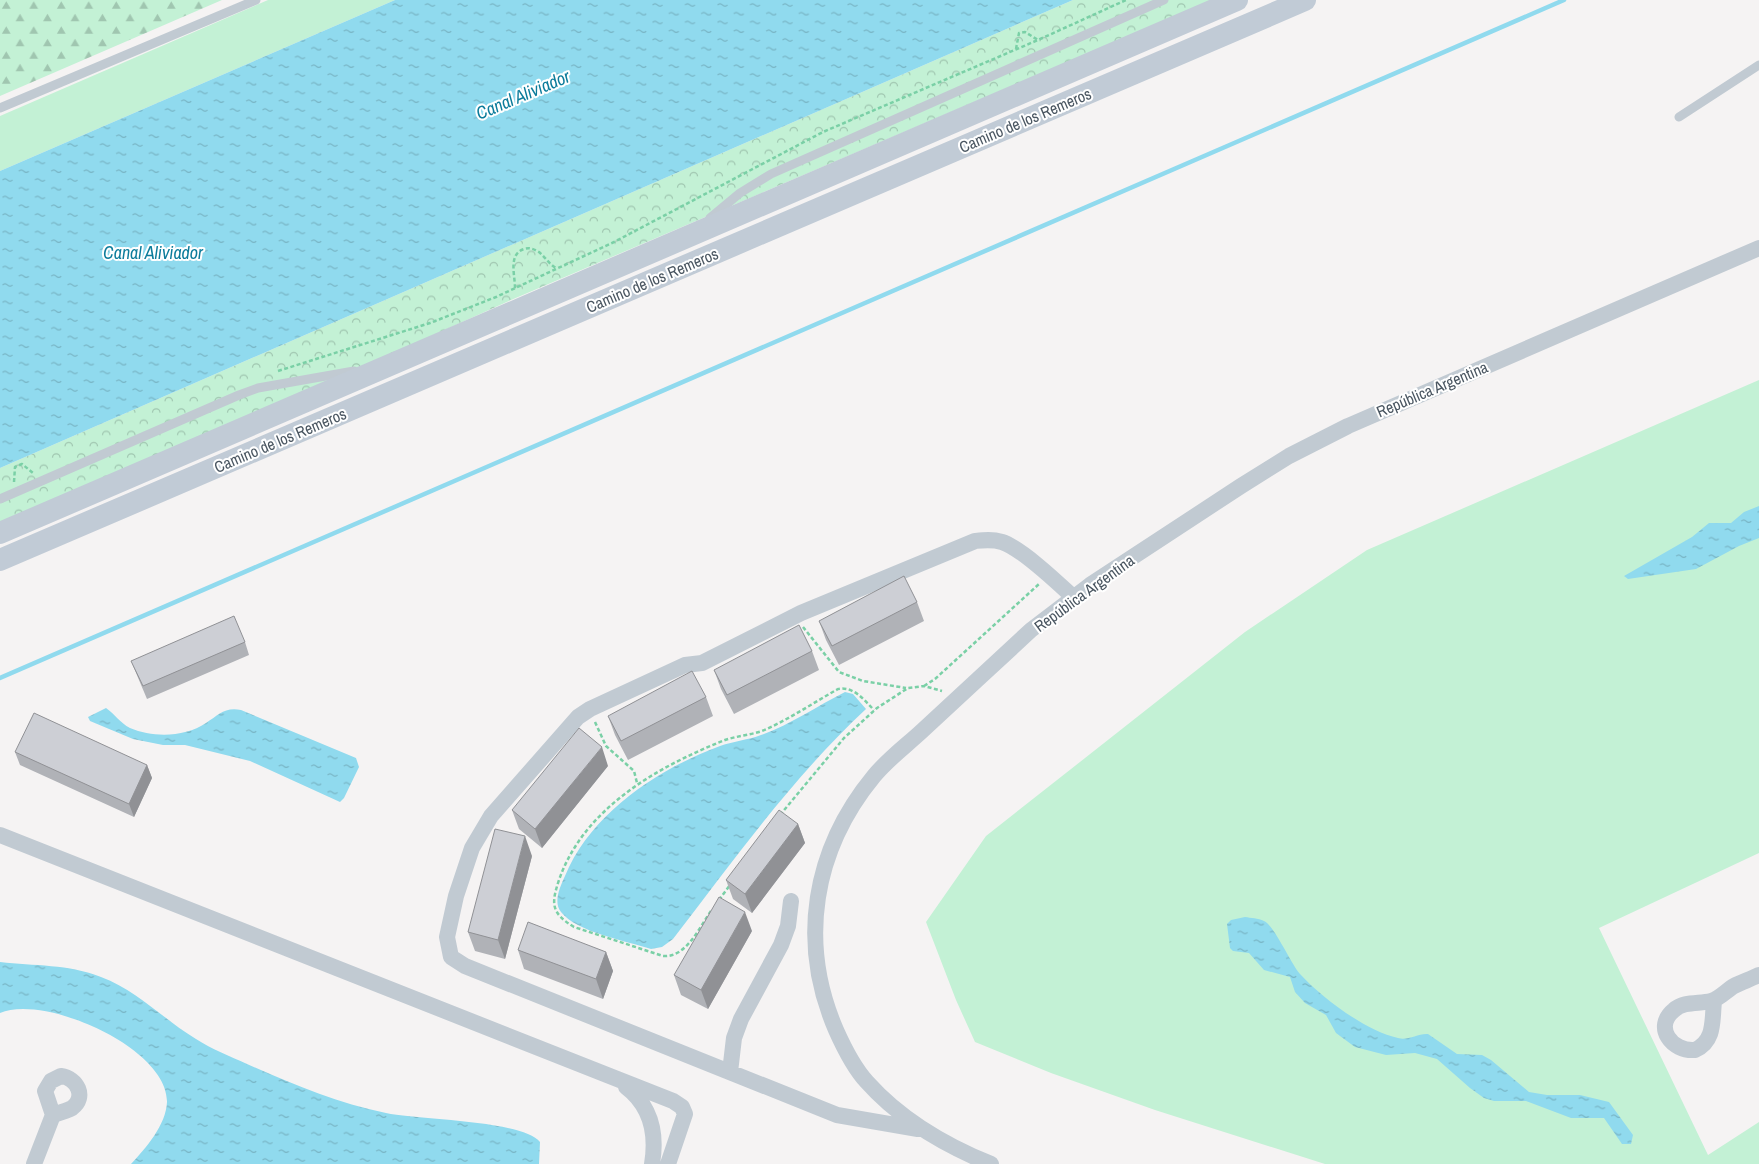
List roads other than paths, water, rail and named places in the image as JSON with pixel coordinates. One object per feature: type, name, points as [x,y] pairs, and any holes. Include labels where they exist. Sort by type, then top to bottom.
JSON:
[{"type":"main road","name":"Camino de los Remeros","points":[[0,533],[1237,0]]},
{"type":"main road","name":"Camino de los Remeros","points":[[0,560],[1305,0]]},
{"type":"street","name":"República Argentina","points":[[992,1164],[954,1148],[921,1129],[893,1108],[866,1081],[844,1048],[829,1014],[821,985],[814,923],[822,870],[839,830],[854,804],[874,776],[1031,630],[1073,597],[1289,456],[1348,426],[1759,248]]},
{"type":"street","points":[[921,1129],[837,1115],[513,987],[465,966],[451,957],[447,937],[456,896],[472,848],[491,816],[578,717],[590,709],[685,665],[702,663],[795,616],[975,541],[990,540],[1004,543],[1049,574],[1073,597]]},
{"type":"street","points":[[0,835],[618,1081],[673,1101],[682,1107],[685,1114],[684,1123],[668,1164]]},
{"type":"street","points":[[730,1072],[736,1031],[781,945],[788,926],[791,901]]},
{"type":"street","points":[[1714,1001],[1736,985],[1759,975]]},
{"type":"street","points":[[618,1081],[635,1094],[647,1112],[655,1138],[652,1164]]},
{"type":"street","points":[[34,1164],[53,1114]]},
{"type":"lane","points":[[0,108],[256,0]]},
{"type":"lane","points":[[691,235],[740,193],[771,174],[1164,0]]},
{"type":"lane","points":[[1679,117],[1759,65]]},
{"type":"lane","points":[[0,499],[258,388],[389,365]]},
{"type":"water","name":"Canal Aliviador","points":[[395,0],[1073,0],[0,468],[0,171]]},
{"type":"water","points":[[1759,506],[1759,538],[1739,546],[1696,569],[1628,579],[1624,576],[1692,537],[1709,523],[1731,523],[1744,512]]},
{"type":"water","points":[[845,692],[853,694],[866,709],[839,735],[788,791],[673,939],[662,947],[651,949],[590,930],[568,919],[561,912],[557,899],[558,894],[577,853],[591,832],[629,796],[673,767],[720,746],[772,731]]},
{"type":"water","points":[[106,708],[130,728],[159,735],[189,731],[198,728],[226,711],[241,710],[356,758],[359,767],[344,798],[340,802],[250,761],[185,745],[163,745],[133,739],[90,721],[88,717]]},
{"type":"water","points":[[1245,917],[1259,919],[1268,924],[1300,974],[1332,1003],[1359,1021],[1398,1038],[1402,1039],[1428,1034],[1457,1054],[1482,1055],[1491,1060],[1529,1092],[1547,1095],[1580,1095],[1609,1102],[1633,1135],[1631,1144],[1622,1144],[1604,1118],[1571,1118],[1526,1101],[1494,1101],[1484,1098],[1437,1059],[1415,1053],[1386,1055],[1355,1047],[1336,1033],[1326,1015],[1305,1003],[1295,992],[1290,977],[1264,970],[1249,953],[1233,951],[1230,948],[1227,924],[1231,920]]},
{"type":"water","points":[[0,962],[64,968],[101,977],[139,997],[184,1031],[208,1046],[281,1079],[332,1098],[386,1113],[492,1125],[530,1135],[540,1142],[539,1164],[131,1164],[149,1143],[163,1119],[167,1102],[162,1082],[148,1063],[126,1045],[101,1030],[45,1011],[20,1009],[0,1013]]},
{"type":"waterway","points":[[0,678],[1564,0]]}]
